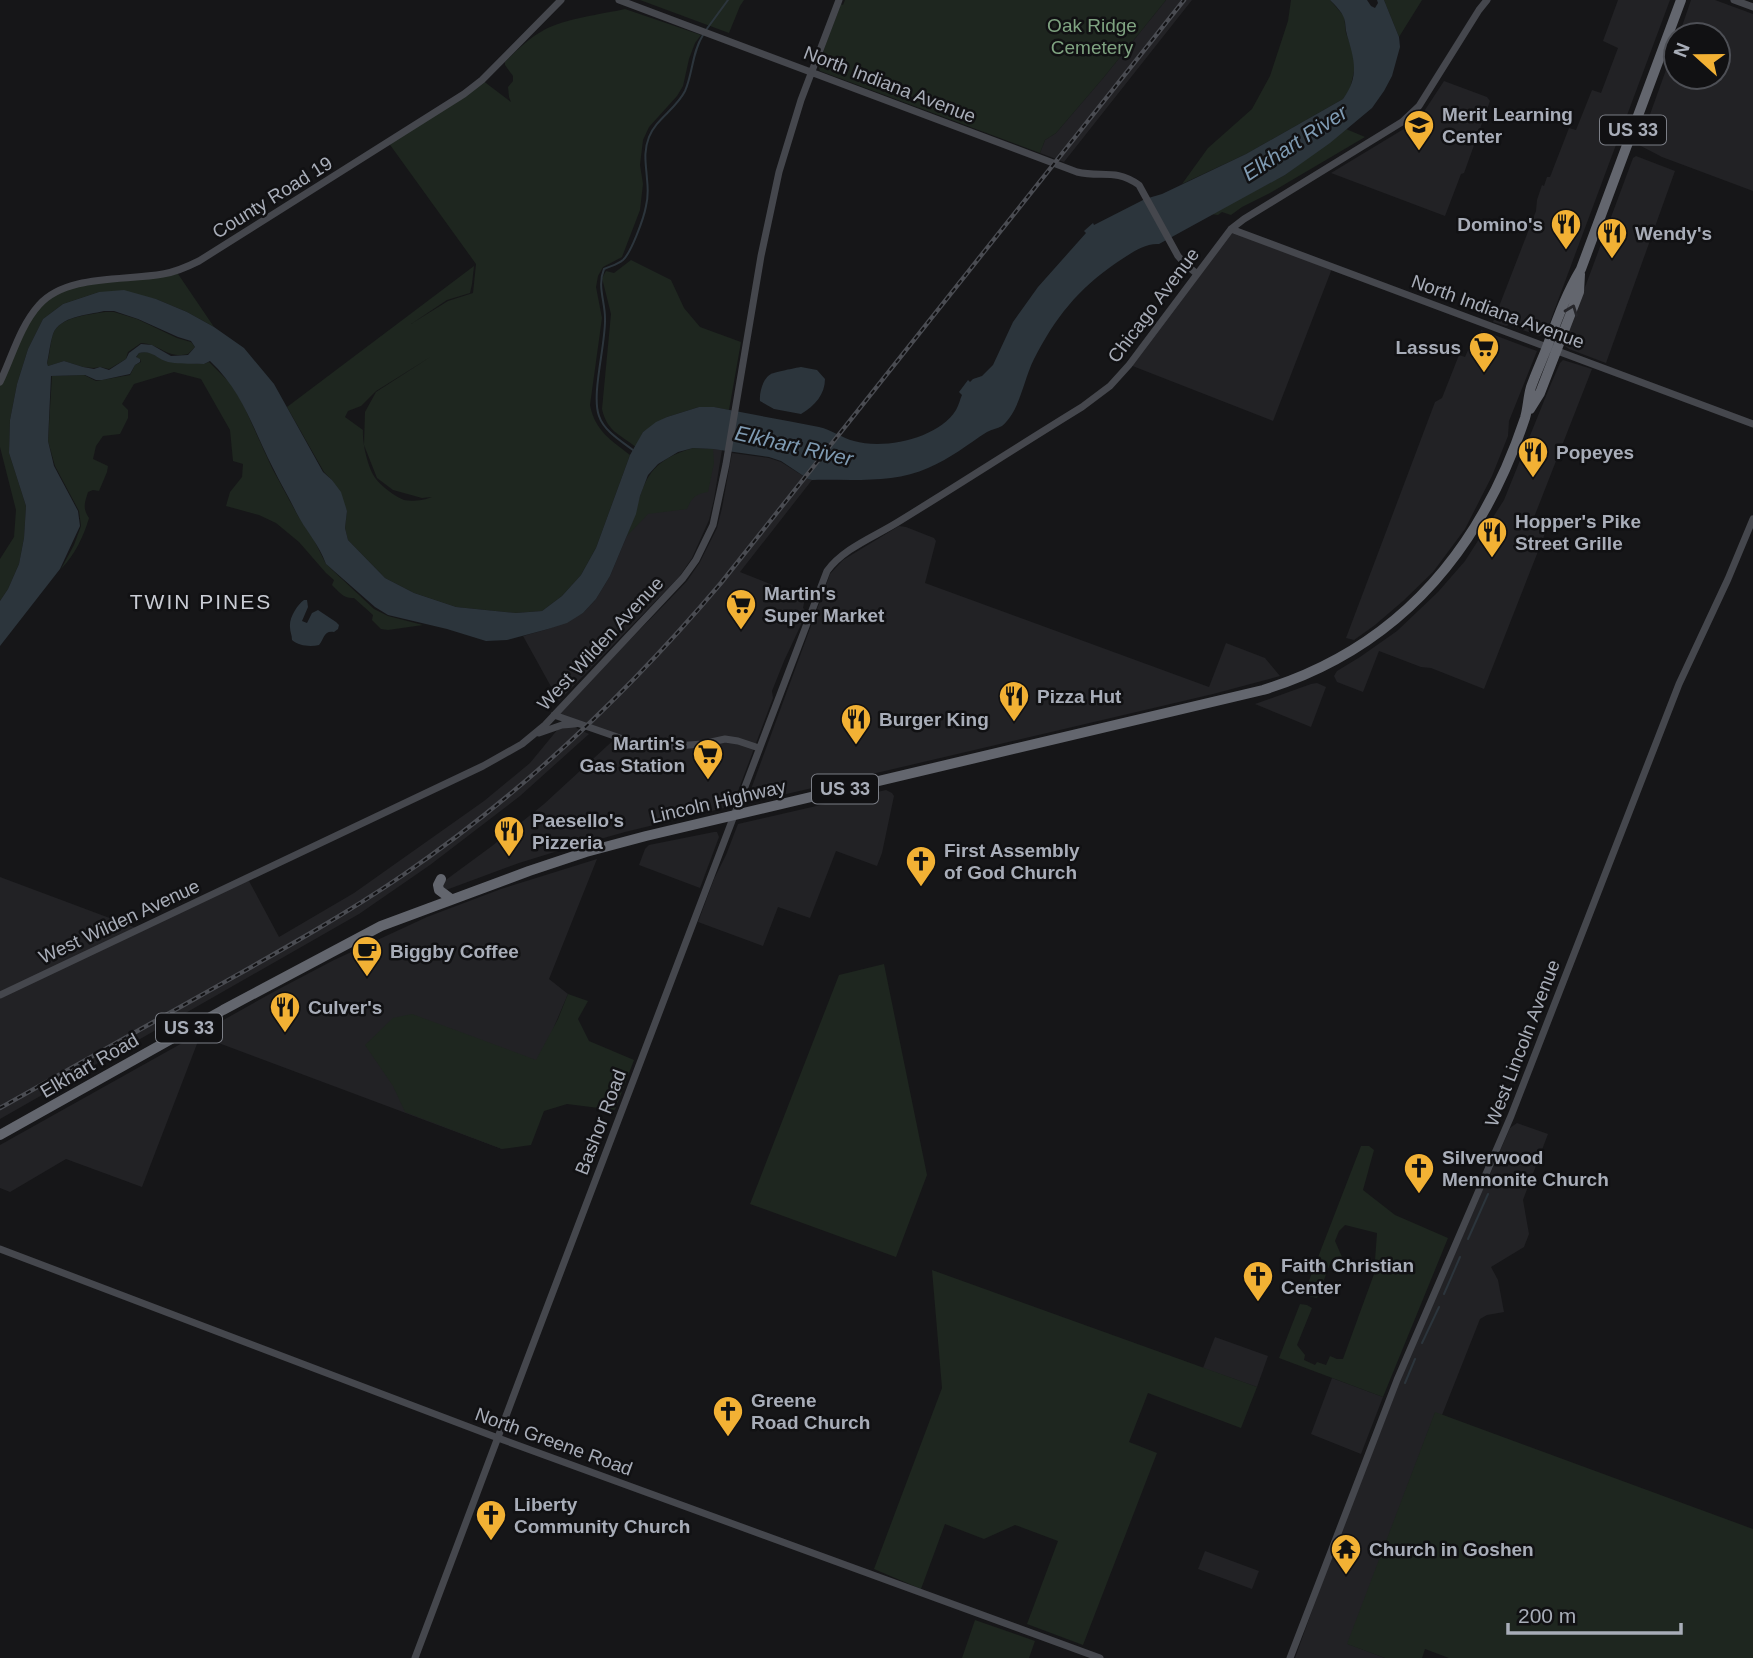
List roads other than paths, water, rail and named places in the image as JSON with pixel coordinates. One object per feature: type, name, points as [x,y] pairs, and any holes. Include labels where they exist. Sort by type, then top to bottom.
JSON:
[{"type":"highway","name":"US 33","points":[[1552,348],[1569,288],[1581,269],[1681,0]]},
{"type":"highway","name":"Lincoln Highway","points":[[380,926],[597,849],[1220,701],[1287,683],[1314,671],[1359,646],[1407,609],[1445,570],[1472,534],[1489,504],[1526,416],[1530,389],[1552,348]]},
{"type":"highway","points":[[442,878],[438,885],[439,890],[451,899]]},
{"type":"highway","name":"Elkhart Road","points":[[0,1135],[380,926]]},
{"type":"street","name":"County Road 19","points":[[0,382],[32,314],[40,303],[55,291],[88,282],[162,274],[199,261],[464,94],[482,80],[561,0]]},
{"type":"street","name":"North Indiana Avenue","points":[[620,0],[1077,172],[1110,173],[1128,178],[1137,184],[1145,196],[1181,261],[1196,273]]},
{"type":"street","name":"West Wilden Avenue","points":[[0,995],[514,749],[554,715],[683,578],[696,560],[713,524],[726,464],[765,235],[779,172],[797,111],[839,0]]},
{"type":"street","name":"Chicago Avenue","points":[[816,598],[827,571],[845,552],[898,522],[1089,402],[1110,386],[1129,365],[1231,229],[1374,140],[1419,106],[1487,0]]},
{"type":"street","points":[[1734,0],[1753,7]]},
{"type":"street","name":"North Indiana Avenue","points":[[1231,229],[1753,424]]},
{"type":"street","name":"West Lincoln Avenue","points":[[1290,1658],[1409,1348],[1511,1116],[1675,694],[1753,519]]},
{"type":"street","name":"Bashor Road","points":[[415,1658],[816,598]]},
{"type":"street","points":[[554,715],[651,747],[702,744],[725,739],[759,748]]},
{"type":"street","points":[[532,736],[562,725],[577,723]]},
{"type":"street","name":"North Greene Road","points":[[0,1249],[498,1438],[1100,1658]]},
{"type":"water","name":"Elkhart River","points":[[1330,0],[1367,0],[1375,8],[1377,0],[1384,0],[1399,37],[1400,47],[1392,76],[1372,108],[1330,143],[1285,175],[1159,244],[1136,250],[1102,273],[1079,294],[1050,330],[1034,359],[1008,420],[936,464],[915,473],[886,479],[812,480],[781,461],[769,457],[713,449],[693,448],[678,452],[658,464],[648,475],[636,514],[610,576],[596,599],[583,613],[567,623],[548,629],[507,640],[486,641],[388,615],[375,607],[326,564],[279,479],[239,398],[221,373],[210,361],[204,364],[174,363],[143,352],[136,357],[140,362],[130,374],[102,380],[85,375],[51,376],[48,441],[54,466],[78,511],[80,526],[60,569],[0,646],[0,601],[19,564],[26,506],[9,453],[10,420],[28,349],[43,319],[63,304],[99,292],[124,290],[156,299],[214,327],[244,348],[274,384],[323,472],[341,492],[347,511],[345,528],[348,540],[385,578],[414,593],[456,607],[516,613],[542,611],[562,596],[581,575],[596,548],[630,455],[643,432],[656,422],[699,407],[714,407],[819,427],[854,441],[881,444],[895,443],[924,434],[948,420],[958,406],[962,395],[959,392],[968,380],[970,382],[982,376],[993,365],[1013,322],[1038,287],[1093,223],[1094,225],[1246,154],[1343,99],[1352,83],[1354,67],[1344,18]],"holes":[[[114,311],[191,341],[195,347],[188,355],[171,356],[152,345],[141,344],[129,353],[126,359],[109,370],[83,367],[64,361],[48,366],[53,334],[62,323],[83,315]]]},
{"type":"water","points":[[801,367],[817,370],[825,379],[821,395],[811,407],[801,414],[774,409],[760,401],[762,386],[768,376]]},
{"type":"water","points":[[307,600],[308,607],[302,621],[307,623],[312,613],[318,610],[339,625],[334,632],[326,634],[319,645],[305,646],[292,640],[291,620],[296,608]]},
{"type":"waterway","points":[[706,30],[728,0]]},
{"type":"waterway","points":[[633,450],[605,426],[597,407],[605,329],[602,275],[604,269],[623,260],[637,235],[647,200],[647,142],[656,125],[685,91],[703,35]]},
{"type":"waterway","points":[[1468,1239],[1488,1194]]},
{"type":"waterway","points":[[1444,1294],[1460,1257]]},
{"type":"waterway","points":[[1422,1343],[1439,1307]]},
{"type":"waterway","points":[[1405,1383],[1415,1359]]},
{"type":"railway","points":[[0,1108],[276,953],[378,892],[490,810],[572,740],[649,664],[721,583],[1184,0]]},
{"type":"place","name":"Merit Learning Center","points":[[1419,152]]},
{"type":"place","name":"Domino's","points":[[1566,251]]},
{"type":"place","name":"Wendy's","points":[[1612,260]]},
{"type":"place","name":"Lassus","points":[[1484,374]]},
{"type":"place","name":"Popeyes","points":[[1533,479]]},
{"type":"place","name":"Hopper's Pike Street Grille","points":[[1492,559]]},
{"type":"place","name":"Martin's Super Market","points":[[741,631]]},
{"type":"place","name":"Pizza Hut","points":[[1014,723]]},
{"type":"place","name":"Burger King","points":[[856,746]]},
{"type":"place","name":"Martin's Gas Station","points":[[708,781]]},
{"type":"place","name":"Paesello's Pizzeria","points":[[509,858]]},
{"type":"place","name":"First Assembly of God Church","points":[[921,888]]},
{"type":"place","name":"Biggby Coffee","points":[[367,978]]},
{"type":"place","name":"Culver's","points":[[285,1034]]},
{"type":"place","name":"Silverwood Mennonite Church","points":[[1419,1195]]},
{"type":"place","name":"Faith Christian Center","points":[[1258,1303]]},
{"type":"place","name":"Greene Road Church","points":[[728,1438]]},
{"type":"place","name":"Liberty Community Church","points":[[491,1542]]},
{"type":"place","name":"Church in Goshen","points":[[1346,1576]]},
{"type":"district","name":"TWIN PINES","points":[[201,602]]},
{"type":"park label","name":"Oak Ridge Cemetery","points":[[1092,36]]}]
